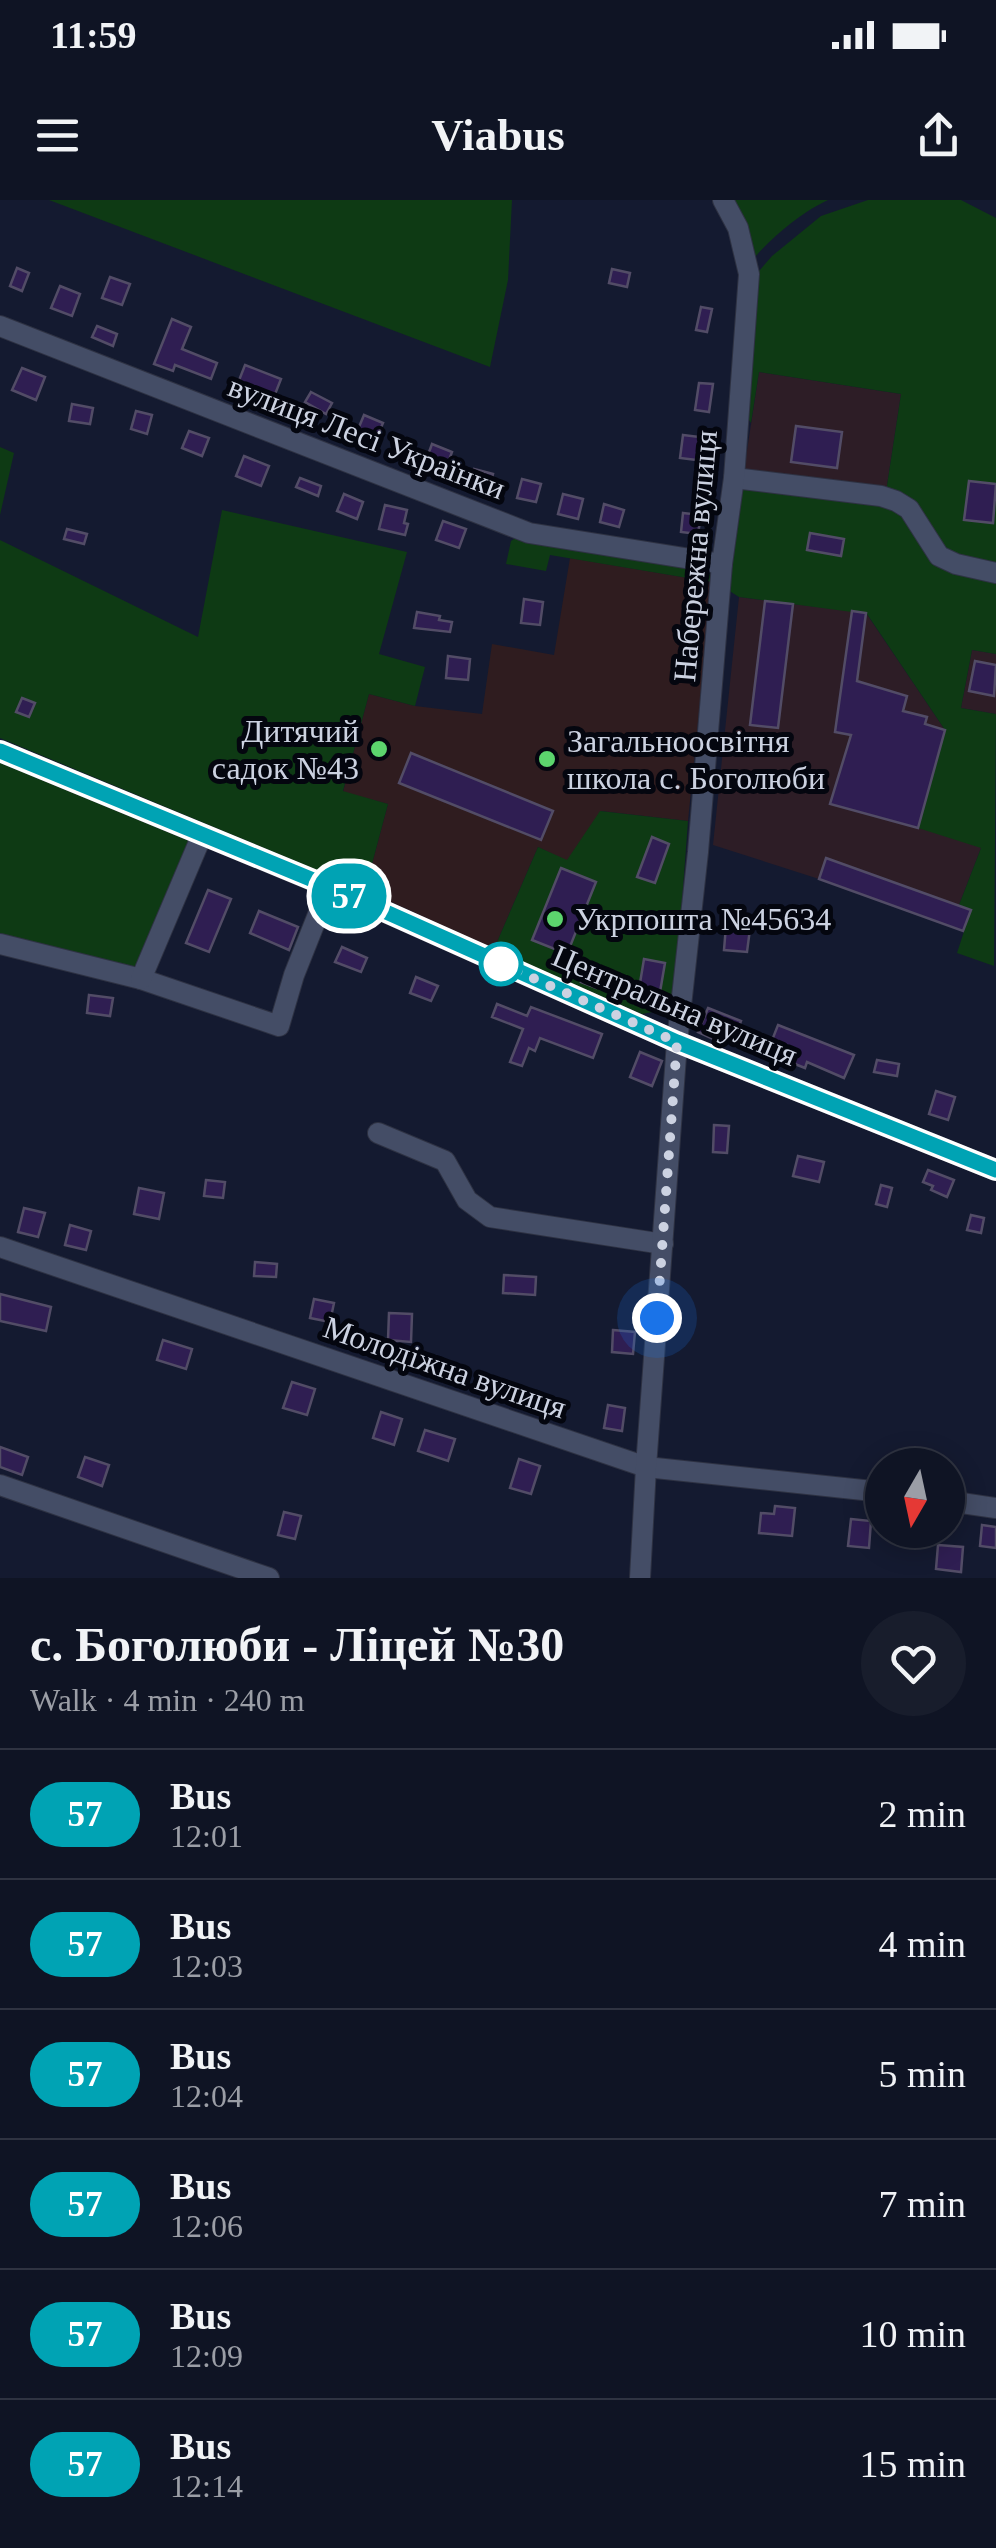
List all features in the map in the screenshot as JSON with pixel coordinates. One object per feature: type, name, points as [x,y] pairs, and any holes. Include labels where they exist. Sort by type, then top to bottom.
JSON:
[{"type":"street","name":"Набережна вулиця","points":[[640,1578],[677,1042],[698,852],[722,564],[734,478],[748,274],[738,228],[722,200]]},
{"type":"street","name":"вулиця Лесі Українки","points":[[0,326],[530,533],[722,564]]},
{"type":"street","points":[[734,478],[896,501],[909,509],[939,556],[996,573]]},
{"type":"street","name":"Центральна вулиця","points":[[0,751],[330,887],[677,1042],[996,1170]]},
{"type":"street","points":[[141,979],[202,836]]},
{"type":"street","points":[[0,944],[141,979],[279,1026],[294,975],[330,887]]},
{"type":"street","points":[[378,1133],[445,1161],[466,1200],[490,1217],[663,1244]]},
{"type":"street","name":"Молодіжна вулиця","points":[[0,1247],[646,1467],[865,1490]]},
{"type":"street","points":[[0,1486],[269,1578]]},
{"type":"street","points":[[965,1503],[996,1508]]},
{"type":"shaded area","points":[[759,372],[901,394],[886,492],[744,470]]},
{"type":"shaded area","name":"Загальноосвітня школа с. Боголюби","points":[[570,558],[712,582],[688,821],[601,811],[567,861],[538,847],[494,949],[365,890],[388,804],[343,792],[369,694],[415,706],[482,714],[492,644],[554,655]]},
{"type":"shaded area","points":[[739,597],[866,613],[945,730],[981,848],[959,905],[971,910],[963,931],[713,845]]},
{"type":"shaded area","points":[[972,650],[996,654],[996,714],[961,708]]},
{"type":"green space","points":[[49,200],[512,200],[508,280],[490,367]]},
{"type":"green space","points":[[729,200],[828,200],[786,227],[751,262]]},
{"type":"green space","points":[[868,200],[961,200],[996,218],[996,566],[944,551],[886,492],[901,394],[759,372],[751,423],[744,412],[753,278],[772,256],[821,216]]},
{"type":"green space","points":[[0,447],[14,453],[0,515]]},
{"type":"green space","points":[[740,484],[894,505],[936,560],[996,579],[996,654],[972,650],[961,708],[996,714],[994,966],[957,953],[971,910],[959,905],[981,848],[918,828],[945,730],[867,614],[739,597],[728,590]]},
{"type":"green space","points":[[222,510],[407,552],[379,654],[425,667],[415,706],[369,694],[343,791],[388,804],[365,890],[0,738],[0,540],[198,637]]},
{"type":"green space","points":[[517,537],[708,570],[712,582],[550,555],[546,571],[506,564],[511,541]]},
{"type":"green space","points":[[0,759],[191,840],[135,972],[0,938]]},
{"type":"green space","points":[[600,811],[688,821],[674,1008],[642,1014],[494,949],[538,847],[567,860]]},
{"type":"building","points":[[17,268],[29,273],[22,291],[10,286]]},
{"type":"building","points":[[612,269],[630,273],[627,287],[609,283]]},
{"type":"building","points":[[110,277],[130,284],[122,305],[102,298]]},
{"type":"building","points":[[60,286],[80,294],[72,316],[51,308]]},
{"type":"building","points":[[701,307],[712,309],[707,332],[696,330]]},
{"type":"building","points":[[172,319],[191,327],[182,349],[217,363],[211,379],[175,365],[173,371],[154,364]]},
{"type":"building","points":[[97,326],[117,334],[113,346],[92,337]]},
{"type":"building","points":[[245,365],[281,379],[272,402],[236,388]]},
{"type":"building","points":[[22,368],[45,377],[36,400],[12,390]]},
{"type":"building","points":[[699,383],[713,384],[709,412],[695,410]]},
{"type":"building","points":[[311,392],[332,403],[326,414],[305,402]]},
{"type":"building","points":[[72,404],[93,408],[90,424],[69,421]]},
{"type":"building","points":[[136,411],[152,415],[147,434],[131,429]]},
{"type":"building","points":[[364,415],[383,423],[373,446],[354,439]]},
{"type":"building","points":[[796,426],[842,432],[837,468],[791,462]]},
{"type":"building","points":[[189,431],[209,438],[202,456],[182,448]]},
{"type":"building","points":[[683,435],[708,438],[705,461],[680,458]]},
{"type":"building","points":[[432,444],[452,452],[445,471],[425,463]]},
{"type":"building","points":[[244,456],[269,466],[261,486],[236,476]]},
{"type":"building","points":[[474,469],[493,474],[489,490],[470,485]]},
{"type":"building","points":[[300,478],[321,486],[318,496],[296,487]]},
{"type":"building","points":[[522,479],[541,484],[536,502],[517,498]]},
{"type":"building","points":[[969,481],[996,484],[993,523],[964,520]]},
{"type":"building","points":[[344,494],[363,502],[357,519],[337,511]]},
{"type":"building","points":[[563,494],[583,499],[578,519],[558,514]]},
{"type":"building","points":[[604,504],[624,510],[619,527],[600,522]]},
{"type":"building","points":[[385,505],[407,510],[405,535],[379,529]]},
{"type":"building","points":[[683,513],[701,515],[698,534],[681,532]]},
{"type":"building","points":[[443,521],[466,529],[459,548],[436,540]]},
{"type":"building","points":[[67,529],[87,534],[84,544],[64,539]]},
{"type":"building","points":[[810,533],[844,539],[841,556],[807,550]]},
{"type":"building","points":[[524,599],[543,602],[540,625],[521,623]]},
{"type":"building","points":[[765,601],[793,604],[778,728],[750,725]]},
{"type":"building","points":[[852,611],[866,613],[857,681],[907,696],[903,711],[927,717],[925,724],[945,730],[918,828],[830,804],[851,735],[835,732]]},
{"type":"building","points":[[417,612],[452,622],[450,632],[414,628]]},
{"type":"building","points":[[448,656],[470,659],[468,680],[446,678]]},
{"type":"building","points":[[975,661],[996,665],[994,696],[969,691]]},
{"type":"building","points":[[22,698],[35,703],[29,717],[16,712]]},
{"type":"building","points":[[411,753],[553,811],[541,840],[399,783]]},
{"type":"building","points":[[652,837],[669,844],[655,883],[637,877]]},
{"type":"building","points":[[826,858],[971,910],[963,931],[819,879]]},
{"type":"building","points":[[561,868],[596,882],[567,954],[532,940]]},
{"type":"building","points":[[208,890],[231,899],[209,952],[186,943]]},
{"type":"building","points":[[259,911],[298,927],[289,950],[250,933]]},
{"type":"building","points":[[726,926],[750,929],[747,952],[724,950]]},
{"type":"building","points":[[342,947],[367,958],[361,972],[335,962]]},
{"type":"building","points":[[644,959],[665,963],[660,992],[639,989]]},
{"type":"building","points":[[586,970],[601,976],[596,988],[581,982]]},
{"type":"building","points":[[416,977],[438,986],[431,1001],[410,993]]},
{"type":"building","points":[[89,995],[113,998],[110,1016],[87,1013]]},
{"type":"building","points":[[497,1004],[527,1016],[531,1007],[602,1034],[593,1058],[540,1038],[535,1051],[529,1048],[522,1066],[510,1062],[523,1029],[492,1017]]},
{"type":"building","points":[[708,1008],[741,1021],[733,1043],[698,1032]]},
{"type":"building","points":[[778,1025],[854,1055],[844,1078],[807,1062],[805,1068],[767,1053]]},
{"type":"building","points":[[640,1052],[662,1061],[652,1086],[630,1077]]},
{"type":"building","points":[[877,1060],[899,1064],[897,1076],[874,1072]]},
{"type":"building","points":[[936,1091],[955,1097],[948,1120],[929,1114]]},
{"type":"building","points":[[714,1125],[729,1126],[727,1153],[713,1152]]},
{"type":"building","points":[[798,1156],[824,1162],[819,1182],[793,1176]]},
{"type":"building","points":[[928,1170],[954,1180],[947,1197],[923,1182]]},
{"type":"building","points":[[206,1180],[225,1182],[223,1198],[204,1196]]},
{"type":"building","points":[[881,1185],[892,1188],[887,1207],[876,1204]]},
{"type":"building","points":[[139,1188],[164,1193],[159,1219],[134,1214]]},
{"type":"building","points":[[24,1208],[45,1213],[38,1237],[18,1232]]},
{"type":"building","points":[[971,1215],[984,1218],[981,1233],[967,1230]]},
{"type":"building","points":[[70,1225],[91,1231],[86,1250],[65,1245]]},
{"type":"building","points":[[255,1262],[277,1264],[276,1277],[254,1276]]},
{"type":"building","points":[[504,1275],[536,1277],[535,1295],[503,1293]]},
{"type":"building","points":[[0,1294],[51,1307],[46,1331],[0,1321]]},
{"type":"building","points":[[314,1299],[334,1303],[330,1322],[310,1318]]},
{"type":"building","points":[[389,1313],[412,1314],[411,1342],[388,1340]]},
{"type":"building","points":[[613,1330],[635,1332],[633,1354],[612,1352]]},
{"type":"building","points":[[163,1340],[192,1349],[186,1369],[157,1360]]},
{"type":"building","points":[[292,1382],[315,1389],[307,1415],[283,1408]]},
{"type":"building","points":[[608,1405],[625,1408],[622,1431],[604,1428]]},
{"type":"building","points":[[381,1412],[402,1419],[394,1445],[373,1438]]},
{"type":"building","points":[[425,1430],[455,1439],[448,1461],[418,1451]]},
{"type":"building","points":[[0,1447],[28,1457],[22,1475],[0,1467]]},
{"type":"building","points":[[85,1457],[109,1465],[102,1486],[78,1477]]},
{"type":"building","points":[[519,1459],[540,1466],[531,1494],[510,1488]]},
{"type":"building","points":[[775,1506],[795,1508],[792,1536],[759,1533],[761,1513],[774,1514]]},
{"type":"building","points":[[284,1512],[301,1516],[295,1539],[278,1535]]},
{"type":"building","points":[[851,1519],[865,1520],[865,1548],[848,1546]]},
{"type":"building","points":[[982,1525],[996,1527],[996,1548],[980,1546]]},
{"type":"building","points":[[938,1548],[963,1548],[961,1572],[936,1569]]},
{"type":"bus line","name":"57","points":[[0,751],[330,887],[677,1042],[996,1170]]},
{"type":"place","name":"Дитячий садок №43","points":[[379,749]]},
{"type":"place","name":"Загальноосвітня школа с. Боголюби","points":[[547,759]]},
{"type":"place","name":"Укрпошта №45634","points":[[555,919]]},
{"type":"route","points":[[501,964],[677,1042],[657,1318]]}]
